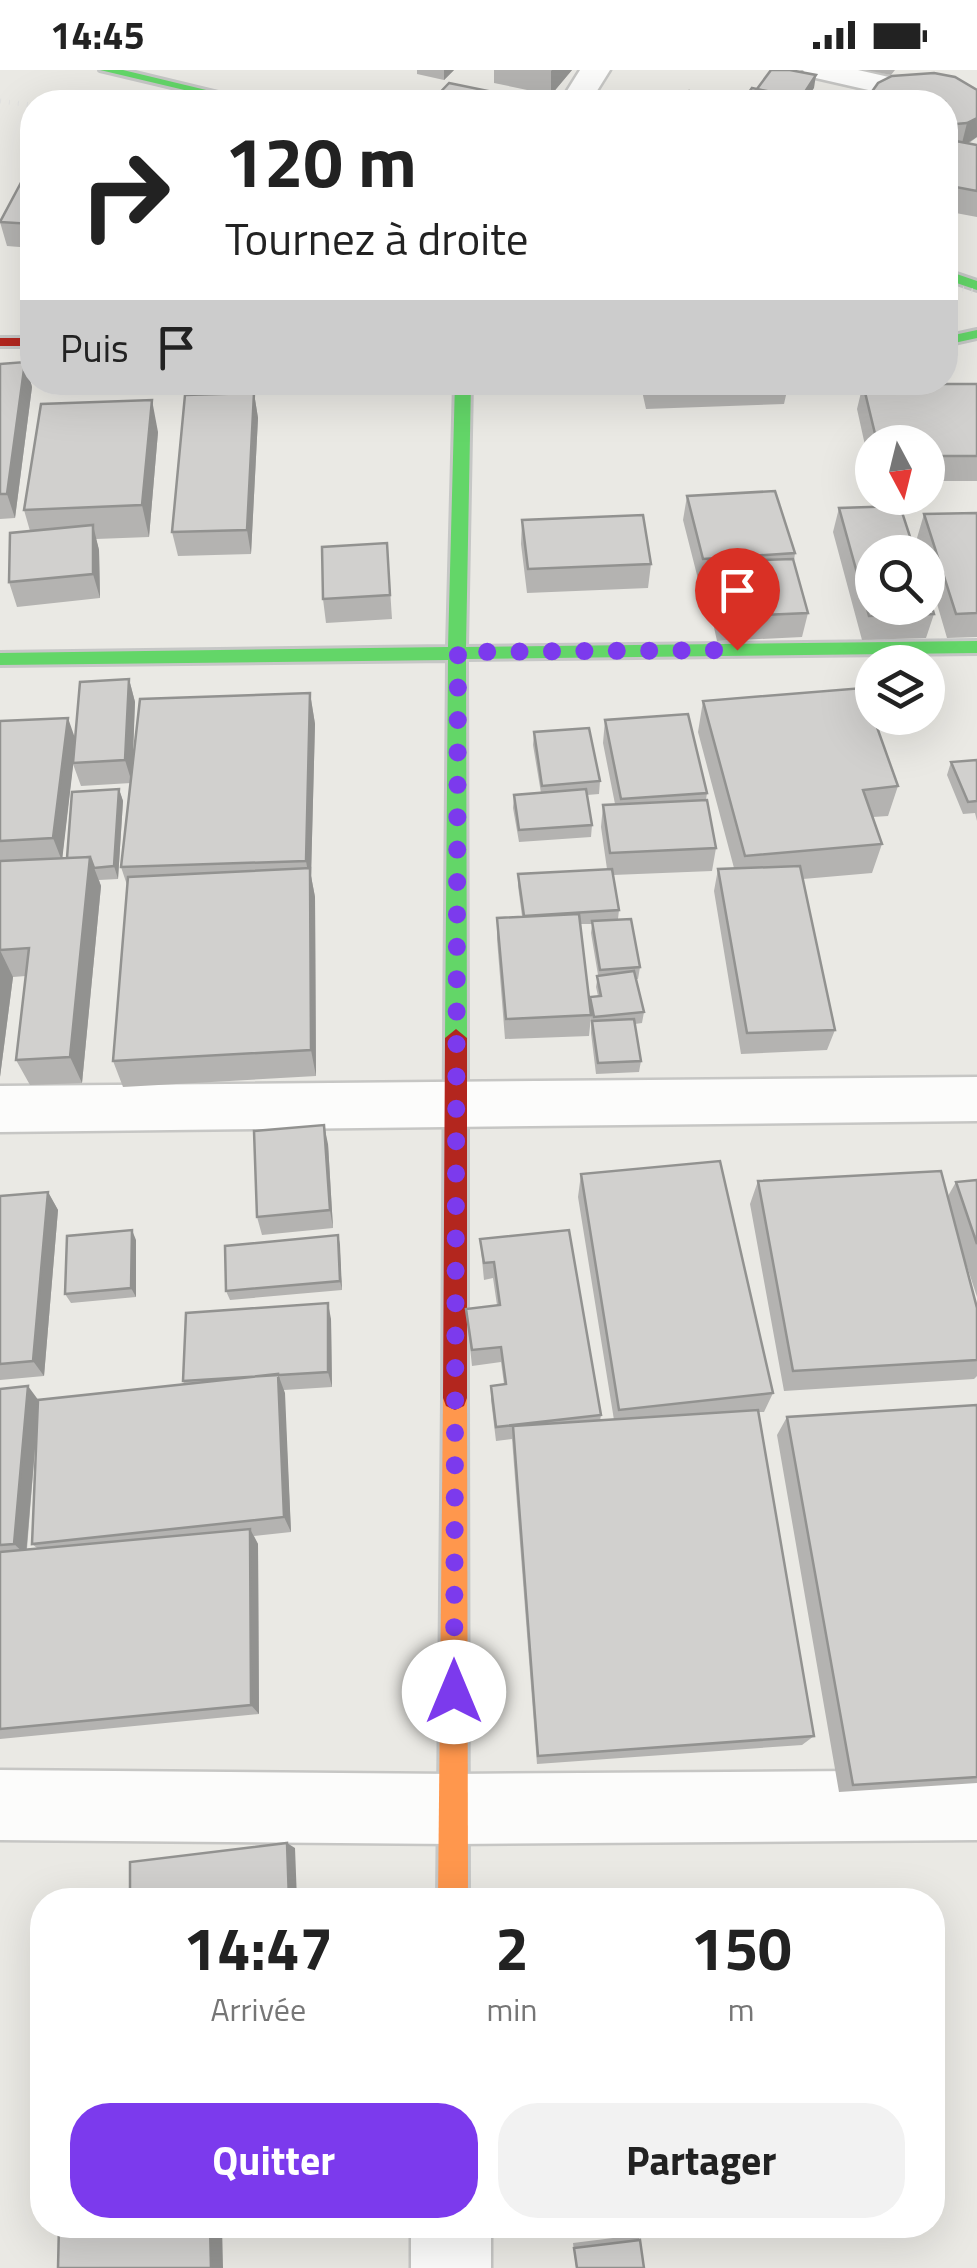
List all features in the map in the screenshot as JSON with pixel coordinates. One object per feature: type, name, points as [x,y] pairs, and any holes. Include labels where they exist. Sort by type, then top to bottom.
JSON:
[{"type":"street","points":[[106,70],[196,90]]},
{"type":"street","points":[[818,70],[906,90]]},
{"type":"street","points":[[453,1888],[462,395]]},
{"type":"street","points":[[0,659],[977,648]]},
{"type":"street","points":[[0,1109],[977,1098]]},
{"type":"street","points":[[0,1805],[454,1810],[977,1804]]},
{"type":"street","points":[[451,2238],[451,2268]]},
{"type":"building","points":[[771,70],[816,75],[806,90],[757,89]]},
{"type":"building","points":[[934,73],[955,77],[977,90],[977,118],[958,124],[958,90],[873,90],[892,76]]},
{"type":"building","points":[[449,83],[483,90],[442,90]]},
{"type":"building","points":[[958,141],[977,145],[977,191],[958,187]]},
{"type":"building","points":[[20,184],[20,223],[0,222]]},
{"type":"building","points":[[20,362],[20,395],[7,494],[0,494],[0,364]]},
{"type":"building","points":[[958,384],[977,384],[977,456],[945,456],[945,425],[873,425],[866,395],[958,395]]},
{"type":"building","points":[[185,395],[254,395],[247,530],[172,532]]},
{"type":"building","points":[[152,400],[142,505],[24,510],[41,404]]},
{"type":"building","points":[[775,491],[795,553],[703,559],[687,496]]},
{"type":"building","points":[[855,507],[855,515],[903,515],[909,535],[855,535],[855,566],[839,508]]},
{"type":"building","points":[[977,513],[977,613],[956,614],[945,580],[945,535],[931,535],[924,515]]},
{"type":"building","points":[[643,515],[651,564],[528,569],[522,520]]},
{"type":"building","points":[[93,525],[93,574],[9,582],[10,533]]},
{"type":"building","points":[[387,543],[390,595],[323,599],[322,547]]},
{"type":"building","points":[[793,559],[808,613],[721,617],[709,562]]},
{"type":"building","points":[[129,679],[125,760],[73,763],[80,682]]},
{"type":"building","points":[[855,689],[855,735],[880,735],[898,786],[863,790],[882,844],[745,856],[703,701]]},
{"type":"building","points":[[310,693],[306,861],[121,867],[140,699]]},
{"type":"building","points":[[688,714],[707,793],[621,799],[605,720]]},
{"type":"building","points":[[68,718],[53,838],[0,841],[0,721]]},
{"type":"building","points":[[589,728],[600,781],[542,786],[534,732]]},
{"type":"building","points":[[977,760],[977,801],[968,802],[951,762]]},
{"type":"building","points":[[119,789],[114,866],[94,868],[90,857],[67,858],[72,792]]},
{"type":"building","points":[[586,789],[592,825],[519,830],[514,795]]},
{"type":"building","points":[[707,800],[716,848],[610,853],[603,805]]},
{"type":"building","points":[[90,857],[70,1057],[16,1060],[29,948],[0,950],[0,861]]},
{"type":"building","points":[[800,866],[835,1030],[747,1033],[718,869]]},
{"type":"building","points":[[310,868],[311,1050],[113,1061],[128,877]]},
{"type":"building","points":[[612,869],[619,910],[524,916],[518,874]]},
{"type":"building","points":[[579,914],[591,1015],[506,1019],[497,918]]},
{"type":"building","points":[[631,919],[640,967],[600,970],[592,921]]},
{"type":"building","points":[[634,971],[644,1012],[594,1017],[590,997],[601,996],[597,976]]},
{"type":"building","points":[[634,1019],[641,1061],[598,1063],[592,1021]]},
{"type":"building","points":[[324,1125],[330,1210],[257,1217],[254,1131]]},
{"type":"building","points":[[720,1161],[773,1393],[619,1410],[581,1174]]},
{"type":"building","points":[[941,1171],[977,1308],[977,1360],[793,1371],[758,1181]]},
{"type":"building","points":[[977,1180],[977,1244],[956,1182]]},
{"type":"building","points":[[48,1192],[33,1361],[0,1364],[0,1196]]},
{"type":"building","points":[[132,1230],[131,1288],[65,1294],[67,1236]]},
{"type":"building","points":[[569,1230],[601,1415],[496,1427],[491,1386],[506,1384],[501,1347],[472,1350],[466,1309],[500,1305],[494,1262],[484,1263],[480,1239]]},
{"type":"building","points":[[338,1235],[340,1281],[226,1291],[225,1246]]},
{"type":"building","points":[[328,1303],[328,1372],[183,1381],[186,1313]]},
{"type":"building","points":[[278,1374],[284,1517],[32,1544],[38,1400]]},
{"type":"building","points":[[28,1386],[14,1544],[0,1545],[0,1389]]},
{"type":"building","points":[[977,1405],[977,1777],[853,1785],[787,1417]]},
{"type":"building","points":[[758,1410],[814,1736],[538,1756],[513,1426]]},
{"type":"building","points":[[250,1529],[251,1705],[0,1729],[0,1552]]},
{"type":"building","points":[[287,1843],[289,1888],[130,1888],[130,1862]]},
{"type":"building","points":[[59,2238],[210,2238],[211,2268],[58,2268]]},
{"type":"building","points":[[640,2240],[644,2268],[577,2268],[574,2248]]},
{"type":"railway","points":[[0,101],[20,104]]},
{"type":"railway","points":[[958,288],[977,292]]},
{"type":"traffic: fast","points":[[106,70],[196,90]]},
{"type":"traffic: fast","points":[[958,279],[977,286]]},
{"type":"traffic: fast","points":[[958,338],[977,334]]},
{"type":"traffic: fast","points":[[456,1038],[457,652],[463,395]]},
{"type":"traffic: fast","points":[[0,659],[977,647]]},
{"type":"traffic: slow","points":[[453,1888],[455,1398]]},
{"type":"traffic: jam","points":[[0,342],[20,342]]},
{"type":"traffic: jam","points":[[455,1398],[456,1038]]},
{"type":"route","points":[[454,1692],[458,652],[737,650]]}]
